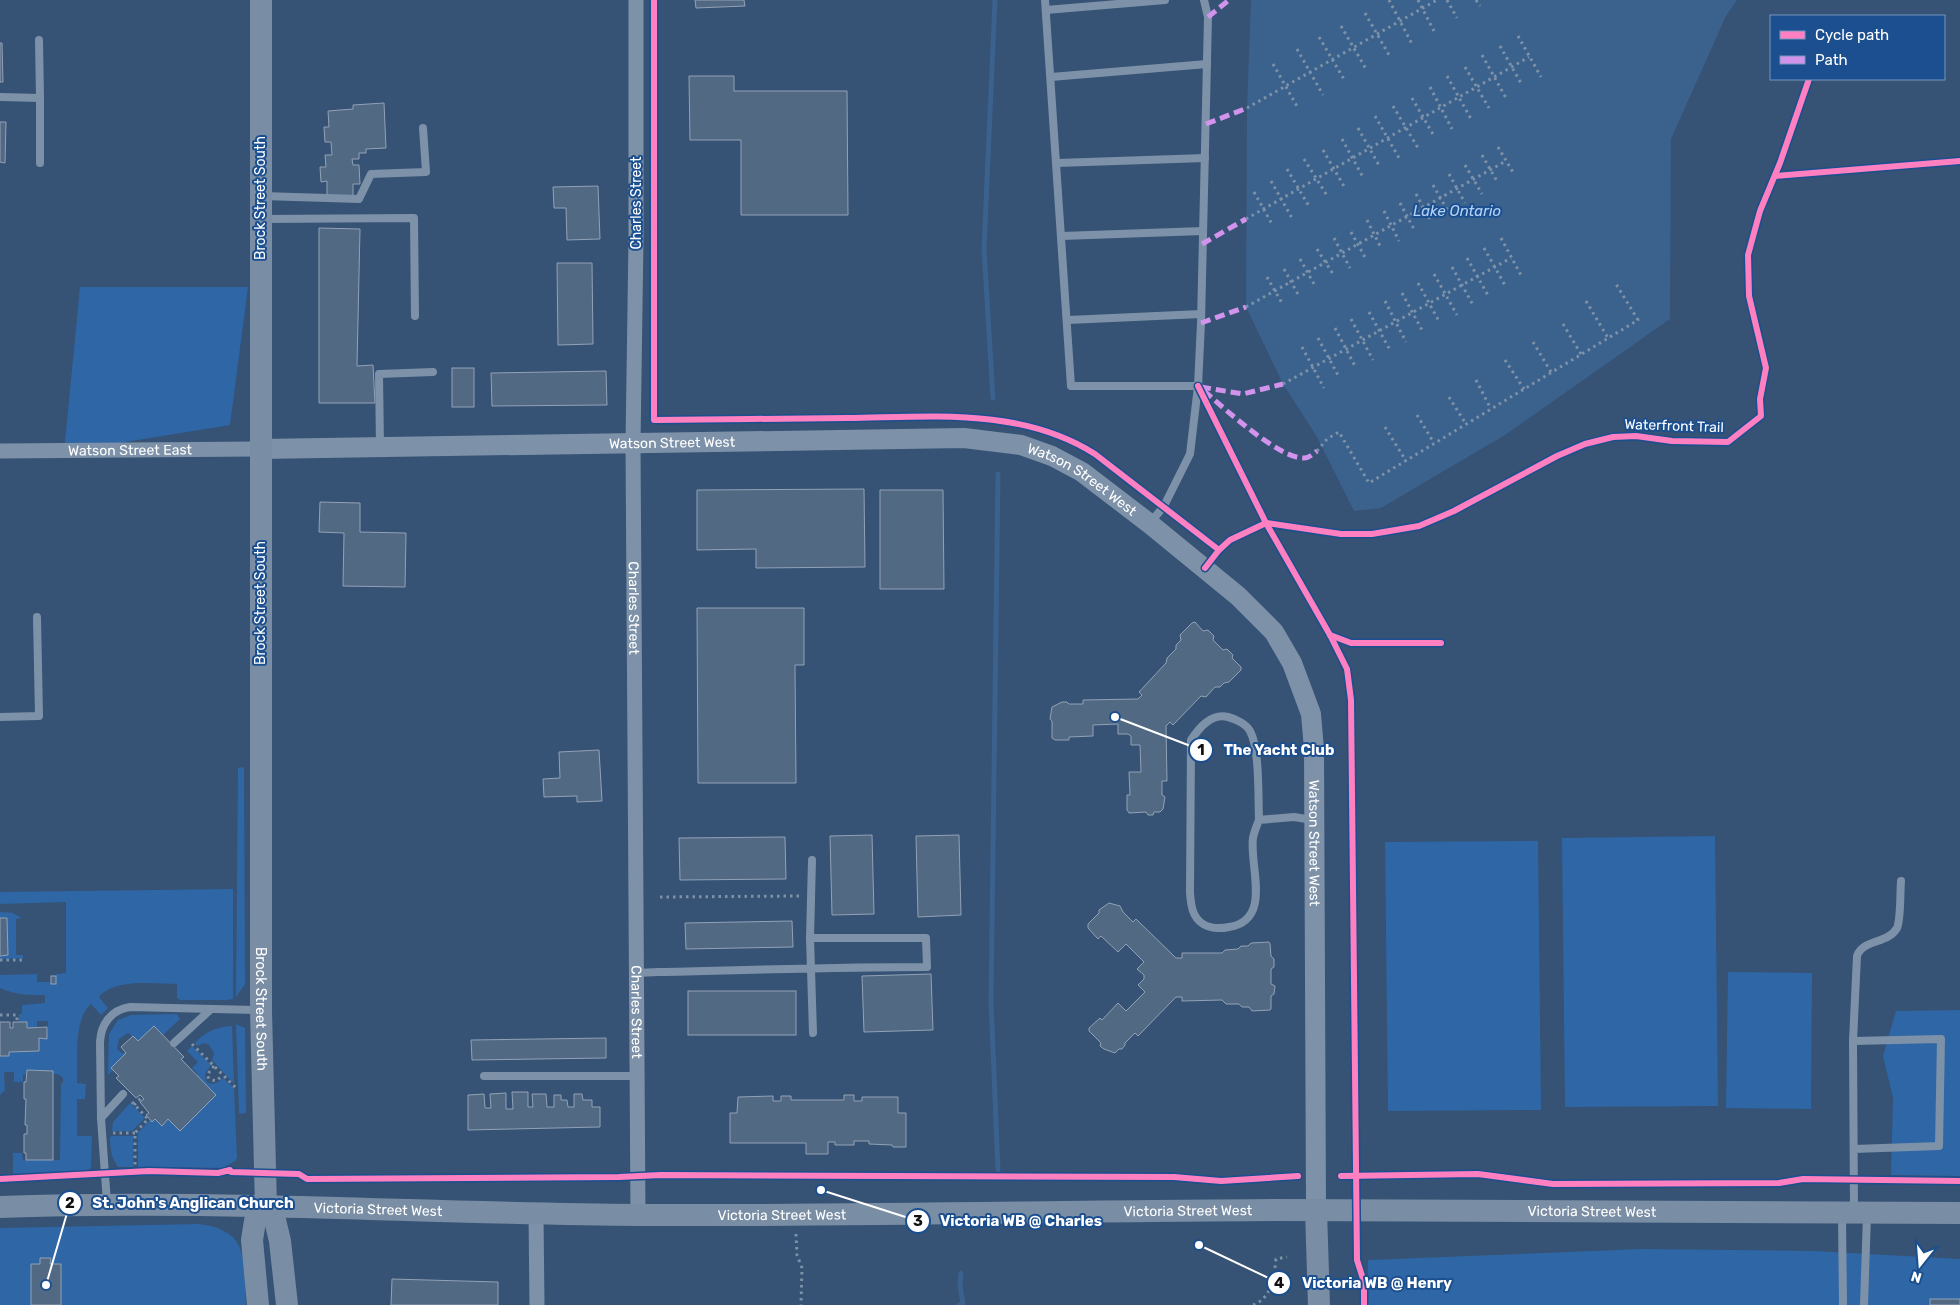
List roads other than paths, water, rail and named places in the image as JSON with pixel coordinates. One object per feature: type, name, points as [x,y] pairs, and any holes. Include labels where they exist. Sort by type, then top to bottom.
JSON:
[{"type":"main road","name":"Brock Street South","points":[[261,0],[261,1010],[266,1207],[275,1220],[280,1241],[287,1305]]},
{"type":"main road","name":"Victoria Street West","points":[[0,1207],[107,1204],[536,1214],[796,1216],[1316,1210],[1960,1213]]},
{"type":"main road","points":[[258,1305],[252,1240],[255,1221],[266,1207]]},
{"type":"main road","points":[[1316,1210],[1319,1305]]},
{"type":"street","name":"Charles Street","points":[[636,0],[636,239],[633,443],[638,1215]]},
{"type":"street","name":"Watson Street West","points":[[260,449],[964,438],[1021,445],[1052,456],[1082,472],[1218,579],[1258,615],[1274,632],[1292,663],[1311,714],[1314,749],[1315,820],[1316,1210]]},
{"type":"street","name":"Watson Street East","points":[[0,451],[260,449]]},
{"type":"street","points":[[536,1214],[537,1305]]},
{"type":"lane","points":[[1045,0],[1071,386],[1198,386]]},
{"type":"lane","points":[[1046,10],[1165,0]]},
{"type":"lane","points":[[1150,524],[1164,506],[1190,454],[1198,386],[1208,17],[1204,0]]},
{"type":"lane","points":[[39,40],[40,163]]},
{"type":"lane","points":[[1051,77],[1207,64]]},
{"type":"lane","points":[[0,97],[40,98]]},
{"type":"lane","points":[[260,196],[359,199],[371,174],[426,172],[423,128]]},
{"type":"lane","points":[[1057,163],[1205,158]]},
{"type":"lane","points":[[260,219],[414,218],[415,316]]},
{"type":"lane","points":[[1062,236],[1203,231]]},
{"type":"lane","points":[[1068,320],[1201,314]]},
{"type":"lane","points":[[380,448],[379,374],[433,372]]},
{"type":"lane","points":[[0,717],[39,716],[37,617]]},
{"type":"lane","points":[[1224,716],[1236,720],[1249,730],[1254,742],[1259,820],[1253,838],[1257,897],[1253,909],[1246,920],[1234,926],[1216,929],[1202,923],[1191,910],[1191,740],[1199,728],[1214,718],[1224,716]]},
{"type":"lane","points":[[1259,820],[1294,817],[1315,820]]},
{"type":"lane","points":[[812,860],[810,969],[813,1033]]},
{"type":"lane","points":[[1864,1305],[1854,1214],[1853,1041],[1857,956],[1859,950],[1870,943],[1890,936],[1898,926],[1900,881]]},
{"type":"lane","points":[[636,973],[927,967],[926,938],[810,938]]},
{"type":"lane","points":[[107,1204],[101,1133],[101,1036],[104,1025],[112,1014],[130,1007],[261,1010]]},
{"type":"lane","points":[[174,1043],[210,1010]]},
{"type":"lane","points":[[1853,1041],[1941,1039],[1939,1146],[1854,1149]]},
{"type":"lane","points":[[484,1076],[636,1076]]},
{"type":"lane","points":[[101,1118],[123,1094]]},
{"type":"lane","points":[[1843,1305],[1854,1214]]},
{"type":"water","name":"Lake Ontario","points":[[1251,0],[1737,0],[1726,16],[1671,139],[1670,319],[1505,435],[1381,508],[1354,511],[1317,437],[1283,384],[1246,307],[1247,108]]},
{"type":"waterway","points":[[993,398],[984,249],[995,0]]},
{"type":"waterway","points":[[998,474],[991,1001],[998,1170]]},
{"type":"waterway","points":[[959,1305],[963,1304],[960,1286],[961,1273]]},
{"type":"place","name":"The Yacht Club","points":[[1115,717]]},
{"type":"place","name":"Victoria WB @ Charles","points":[[821,1190]]},
{"type":"place","name":"Victoria WB @ Henry","points":[[1199,1245]]},
{"type":"place","name":"St. John's Anglican Church","points":[[46,1285]]}]
